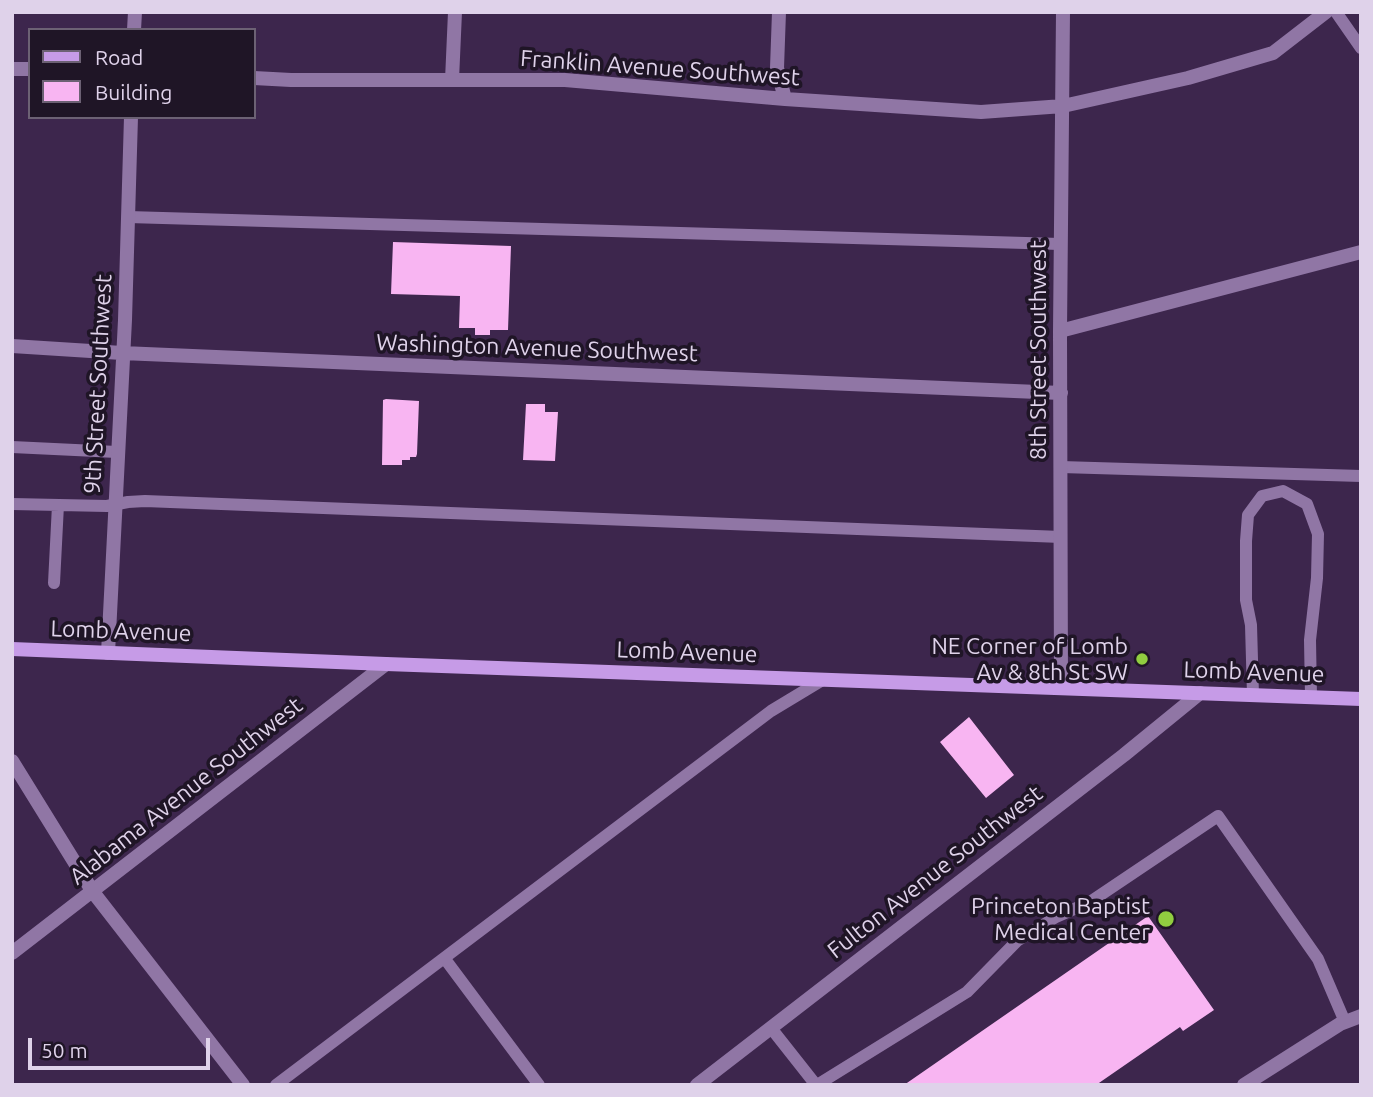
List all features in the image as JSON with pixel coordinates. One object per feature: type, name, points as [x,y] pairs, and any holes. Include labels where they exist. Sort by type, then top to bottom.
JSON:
[{"type":"main road","name":"Lomb Avenue","points":[[12,649],[1361,699]]},
{"type":"street","points":[[452,80],[455,12]]},
{"type":"street","points":[[779,12],[778,68],[785,99]]},
{"type":"street","name":"8th Street Southwest","points":[[1061,688],[1060,244],[1063,12]]},
{"type":"street","points":[[1063,106],[1188,78],[1273,53],[1326,12]]},
{"type":"street","name":"Franklin Avenue Southwest","points":[[256,78],[565,80],[981,112],[1063,106]]},
{"type":"street","name":"9th Street Southwest","points":[[108,653],[125,320],[131,119]]},
{"type":"street","points":[[1060,331],[1361,252]]},
{"type":"street","name":"Washington Avenue Southwest","points":[[12,346],[1061,393]]},
{"type":"street","name":"Alabama Avenue Southwest","points":[[12,953],[386,664]]},
{"type":"street","name":"Fulton Avenue Southwest","points":[[697,1085],[1124,755],[1200,693]]},
{"type":"street","points":[[12,761],[93,892],[243,1085]]},
{"type":"street","points":[[1244,1085],[1345,1022],[1361,1016]]},
{"type":"lane","points":[[1336,12],[1361,48]]},
{"type":"lane","points":[[128,217],[1060,244]]},
{"type":"lane","points":[[12,447],[117,452]]},
{"type":"lane","points":[[1061,467],[1361,476]]},
{"type":"lane","points":[[1253,695],[1251,625],[1246,600],[1248,515],[1262,496],[1283,491],[1307,504],[1318,534],[1317,578],[1310,640],[1311,697]]},
{"type":"lane","points":[[12,504],[115,505],[145,500],[1061,537]]},
{"type":"lane","points":[[54,583],[58,505]]},
{"type":"lane","points":[[276,1085],[771,711],[824,679]]},
{"type":"lane","points":[[771,1028],[816,1085],[967,992],[1017,941],[1056,917],[1090,902],[1218,816],[1318,959],[1345,1022]]},
{"type":"lane","points":[[445,959],[539,1085]]},
{"type":"building","points":[[393,242],[511,246],[508,330],[490,330],[490,335],[475,335],[475,328],[459,328],[460,296],[391,294]]},
{"type":"building","points":[[383,400],[419,401],[417,454],[416,457],[410,457],[410,460],[402,460],[402,465],[382,465]]},
{"type":"building","points":[[526,404],[545,404],[545,412],[558,412],[555,461],[523,460]]},
{"type":"building","points":[[969,717],[1014,775],[986,798],[940,742]]},
{"type":"building","points":[[1148,916],[1214,1010],[1183,1031],[1180,1027],[1096,1085],[904,1085]]},
{"type":"place","name":"NE Corner of Lomb Av & 8th St SW","points":[[1142,659]]},
{"type":"place","name":"Princeton Baptist Medical Center","points":[[1166,919]]}]
